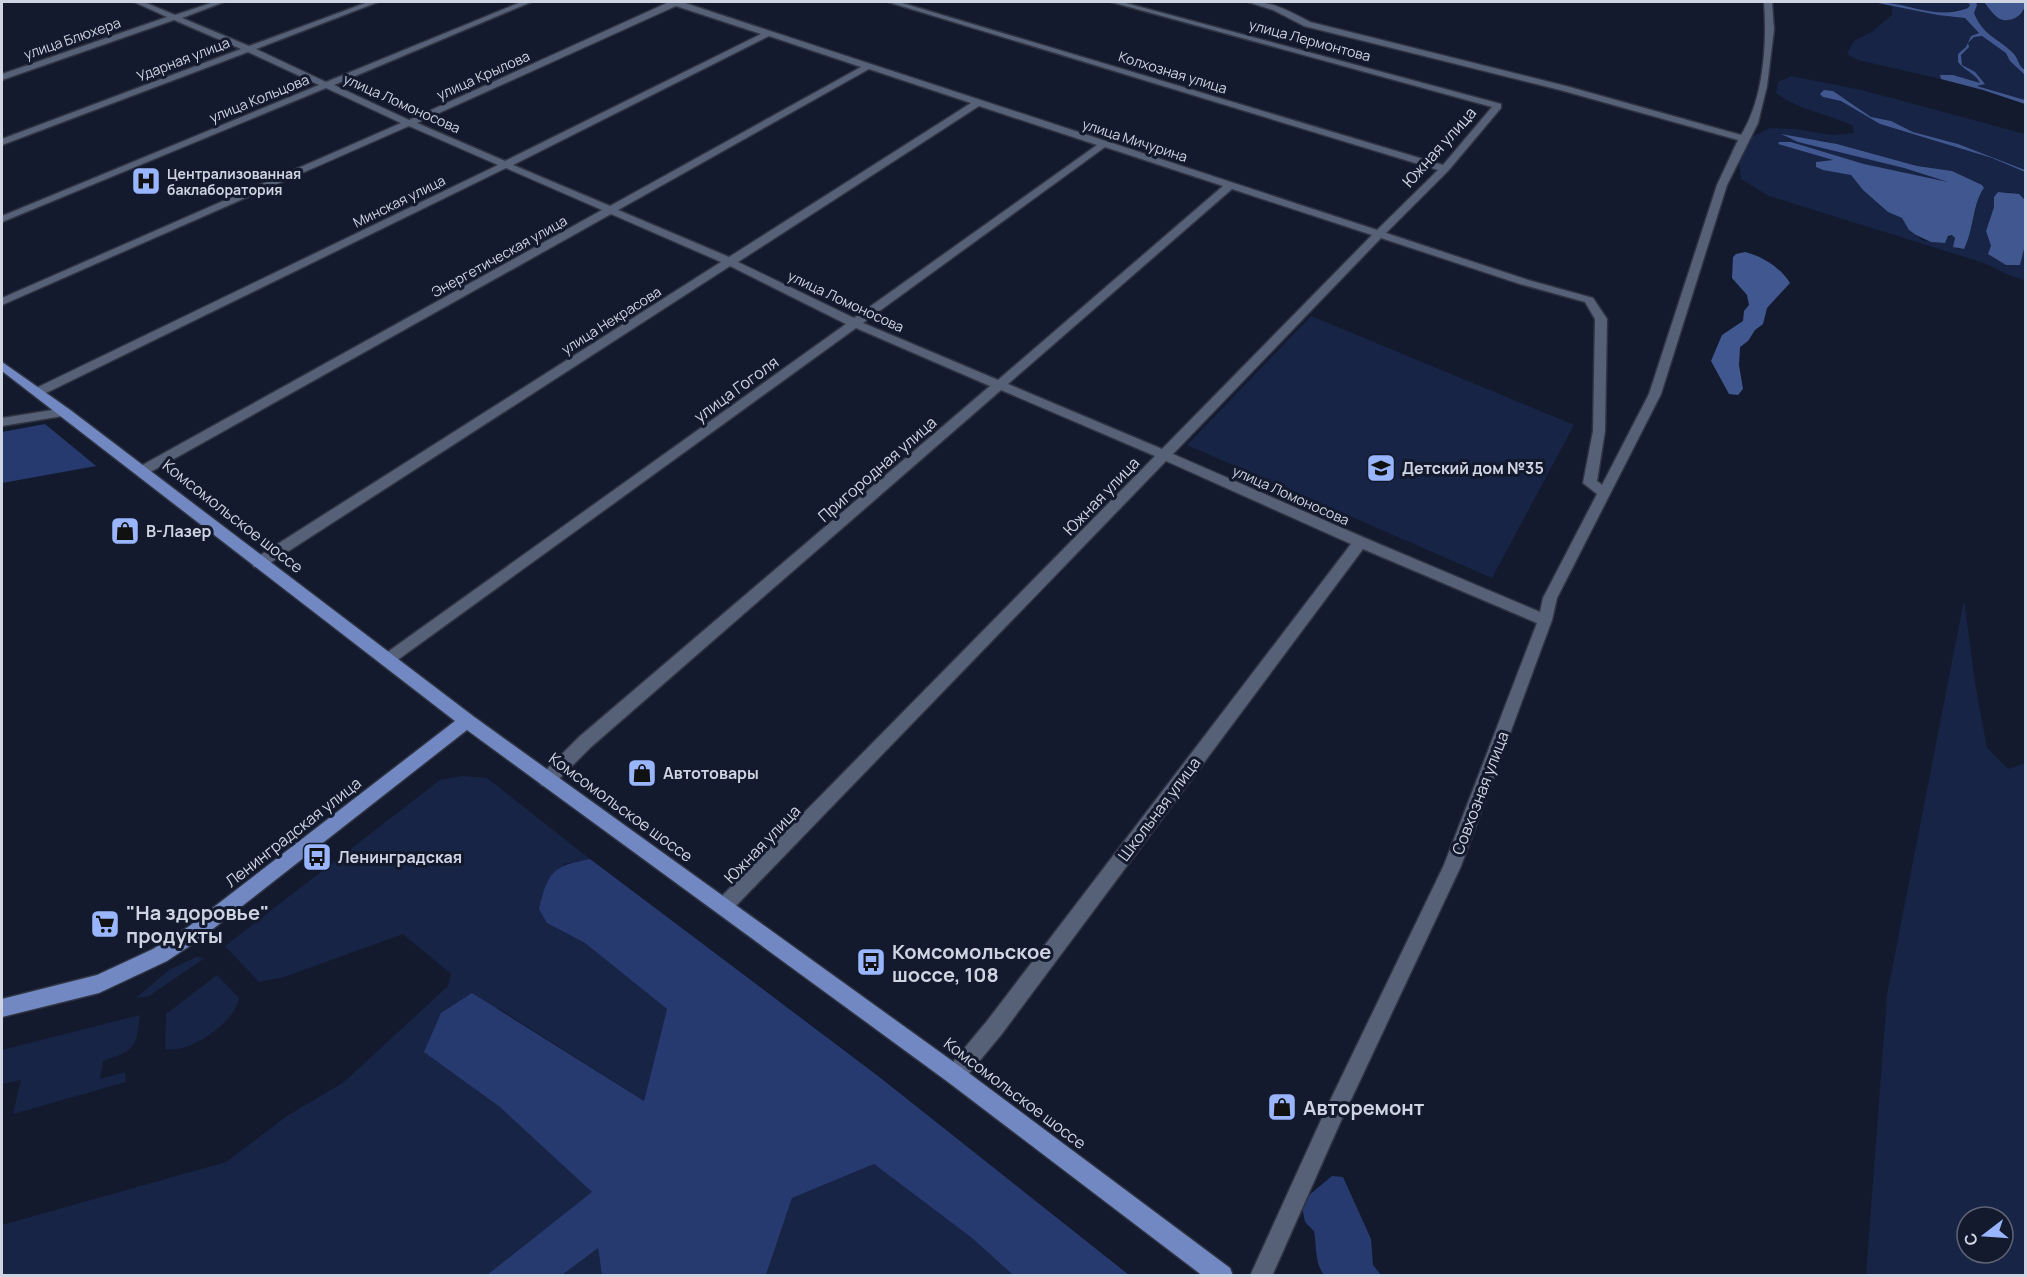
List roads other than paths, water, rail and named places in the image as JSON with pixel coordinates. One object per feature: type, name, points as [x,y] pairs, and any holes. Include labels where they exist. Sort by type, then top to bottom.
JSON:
[{"type":"main road","name":"Комсомольское шоссе","points":[[2,366],[467,722],[955,1075],[1222,1275]]},
{"type":"main road","name":"Ленинградская улица","points":[[2,1008],[99,984],[160,955],[194,933],[467,722]]},
{"type":"street","points":[[2,3],[6,2]]},
{"type":"street","name":"улица Ломоносова","points":[[138,2],[248,49],[324,86],[730,262],[855,323],[1545,620]]},
{"type":"street","name":"улица Блюхера","points":[[2,77],[220,2]]},
{"type":"street","name":"Ударная улица","points":[[2,142],[374,2]]},
{"type":"street","name":"улица Кольцова","points":[[2,219],[527,2]]},
{"type":"street","name":"улица Мичурина","points":[[676,2],[1524,282],[1589,300],[1601,319],[1599,431],[1590,483],[1604,493]]},
{"type":"street","name":"улица Крылова","points":[[2,302],[409,123],[676,2]]},
{"type":"street","name":"Колхозная улица","points":[[892,2],[1445,169]]},
{"type":"street","name":"улица Лермонтова","points":[[1115,2],[1498,106]]},
{"type":"street","points":[[1252,2],[1276,8],[1307,24],[1563,88],[1743,139]]},
{"type":"street","name":"Совхозная улица","points":[[1262,1275],[1333,1116],[1452,866],[1545,620],[1550,598],[1655,394],[1722,185],[1753,123],[1763,86],[1770,30],[1768,2]]},
{"type":"street","name":"Минская улица","points":[[38,392],[505,165],[771,32]]},
{"type":"street","name":"Энергетическая улица","points":[[142,471],[871,65]]},
{"type":"street","name":"улица Некрасова","points":[[259,563],[979,102]]},
{"type":"street","name":"Южная улица","points":[[724,906],[1445,169],[1498,106]]},
{"type":"street","name":"улица Гоголя","points":[[387,660],[1104,144]]},
{"type":"street","name":"Пригородная улица","points":[[547,780],[585,742],[1231,185]]},
{"type":"street","points":[[2,423],[65,412]]},
{"type":"street","name":"Школьная улица","points":[[955,1075],[994,1028],[1360,542]]},
{"type":"place","name":"Централизованная баклаборатория","points":[[146,181]]},
{"type":"place","name":"Детский дом №35","points":[[1381,468]]},
{"type":"place","name":"В-Лазер","points":[[125,531]]},
{"type":"place","name":"Автотовары","points":[[642,773]]},
{"type":"place","name":"Ленинградская","points":[[317,857]]},
{"type":"place","name":"\"На здоровье\" продукты","points":[[105,924]]},
{"type":"place","name":"Комсомольское шоссе, 108","points":[[871,962]]},
{"type":"place","name":"Авторемонт","points":[[1282,1107]]}]
